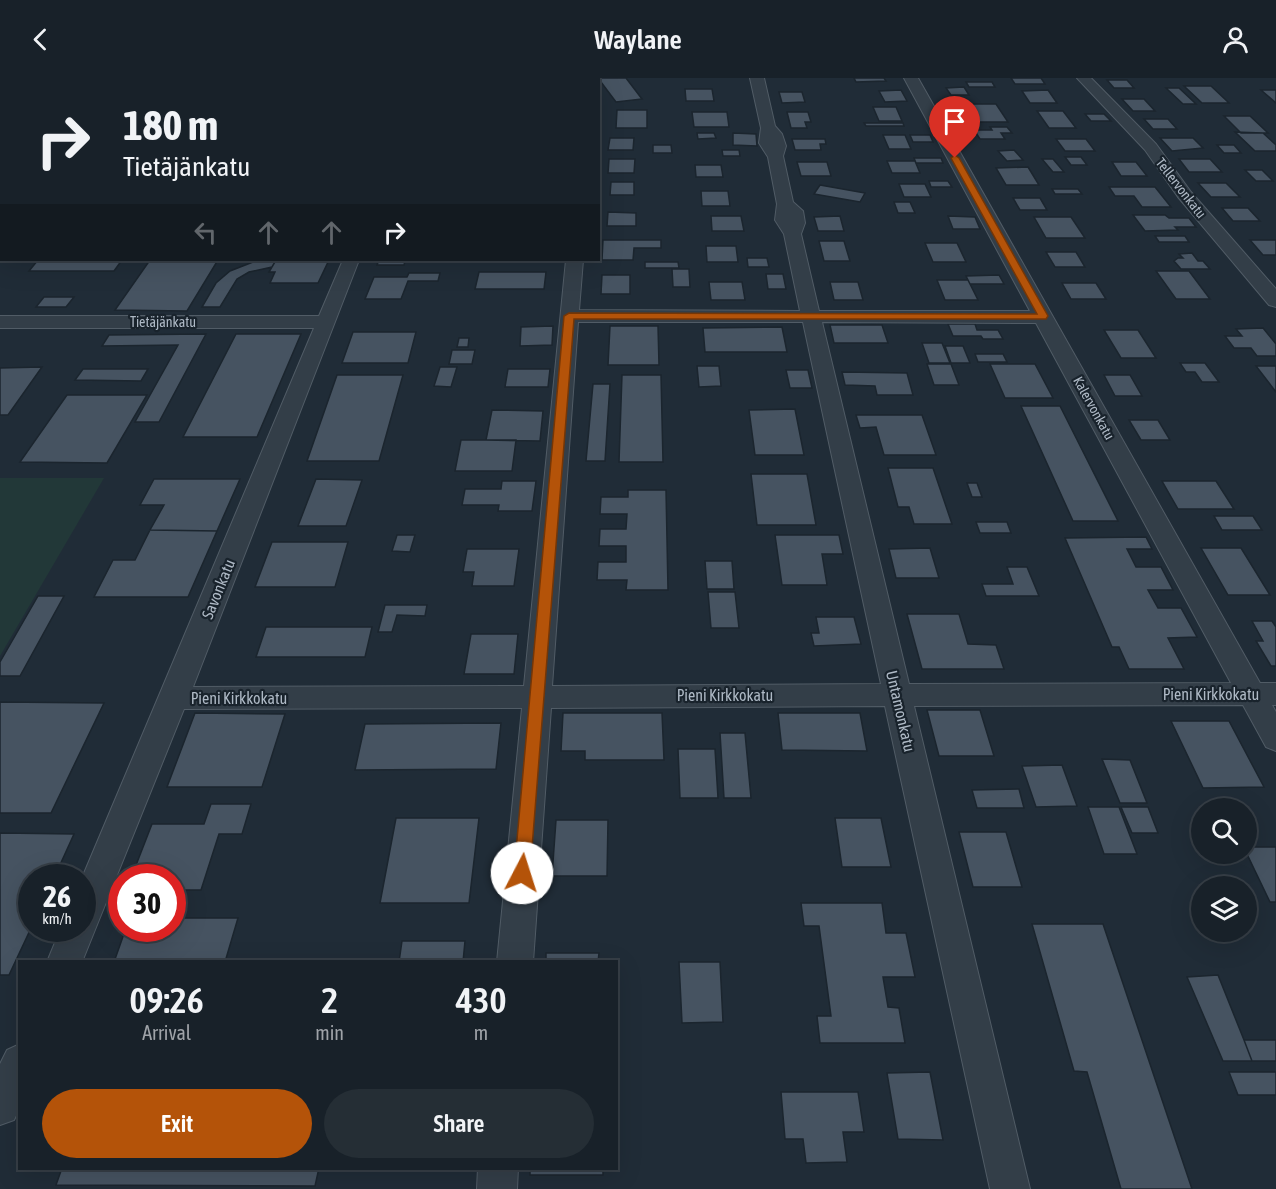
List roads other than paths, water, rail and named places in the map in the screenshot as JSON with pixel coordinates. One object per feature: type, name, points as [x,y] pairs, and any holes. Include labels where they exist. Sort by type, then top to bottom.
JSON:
[{"type":"street","name":"Untamonkatu","points":[[757,78],[768,128],[765,135],[766,148],[775,156],[785,204],[782,211],[784,225],[792,234],[1010,1189]]},
{"type":"street","name":"Kalervonkatu","points":[[911,78],[1043,316],[1264,694],[1276,739]]},
{"type":"street","name":"Tellervonkatu","points":[[1084,78],[1121,115],[1176,178],[1184,194],[1276,301]]},
{"type":"street","name":"Savonkatu","points":[[96,884],[174,698],[351,261]]},
{"type":"street","points":[[515,960],[574,261]]},
{"type":"street","points":[[569,316],[1043,316]]},
{"type":"street","name":"Tietäjänkatu","points":[[0,322],[326,322]]},
{"type":"street","name":"Pieni Kirkkokatu","points":[[174,698],[1264,694]]},
{"type":"street","points":[[65,960],[72,942]]},
{"type":"street","points":[[0,1106],[18,1067]]},
{"type":"street","points":[[497,1189],[498,1170]]}]
